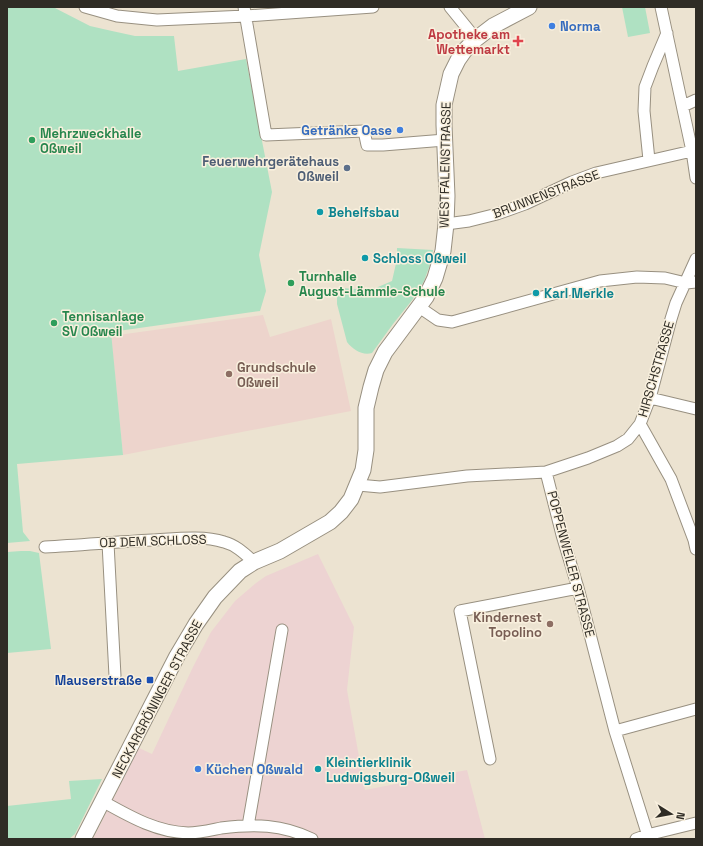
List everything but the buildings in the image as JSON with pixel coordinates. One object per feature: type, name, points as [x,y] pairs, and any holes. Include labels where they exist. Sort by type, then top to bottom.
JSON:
[{"type":"main road","name":"WESTFALENSTRASSE","points":[[358,485],[363,470],[366,450],[366,408],[376,370],[385,352],[426,298],[435,278],[443,251],[447,196],[444,105],[451,74],[465,50],[476,39],[493,26],[529,7]]},
{"type":"main road","name":"NECKARGRÖNINGER STRASSE","points":[[83,839],[177,656],[214,597],[240,571],[254,562],[280,551],[330,522],[348,504],[358,485]]},
{"type":"street","points":[[85,7],[117,16],[157,20],[245,12],[373,7]]},
{"type":"street","points":[[450,7],[476,39]]},
{"type":"street","points":[[661,7],[683,106],[696,178]]},
{"type":"street","points":[[245,12],[266,135],[364,131],[367,145],[445,140]]},
{"type":"street","points":[[649,160],[644,111],[645,87],[652,66],[667,33]]},
{"type":"street","points":[[683,106],[696,100]]},
{"type":"street","name":"BRUNNENSTRASSE","points":[[446,224],[469,221],[497,214],[525,204],[596,173],[692,151]]},
{"type":"street","name":"HIRSCHSTRASSE","points":[[546,472],[588,458],[617,446],[628,439],[640,424],[650,398],[676,303],[691,283],[696,259]]},
{"type":"street","points":[[419,307],[438,320],[452,322],[600,281],[637,277],[664,278],[691,283]]},
{"type":"street","points":[[650,398],[696,409]]},
{"type":"street","points":[[640,424],[671,479],[695,543]]},
{"type":"street","points":[[358,485],[380,487],[467,476],[546,472]]},
{"type":"street","name":"POPPENWEILER STRASSE","points":[[546,472],[615,731],[648,837]]},
{"type":"street","name":"OB DEM SCHLOSS","points":[[45,547],[186,538],[214,539],[234,546],[254,562]]},
{"type":"street","points":[[108,543],[115,676]]},
{"type":"street","points":[[490,759],[460,611],[578,588]]},
{"type":"street","points":[[248,826],[282,630]]},
{"type":"street","points":[[615,731],[696,709]]},
{"type":"street","points":[[102,802],[135,819],[163,830],[188,833],[248,826],[266,826],[300,833],[312,839]]},
{"type":"street","points":[[636,839],[696,823]]},
{"type":"shaded area","name":"Grundschule Oßweil","points":[[263,315],[270,337],[331,319],[351,411],[123,455],[111,336]]},
{"type":"shaded area","name":"Mauserstraße","points":[[318,554],[354,627],[347,690],[365,790],[467,770],[485,839],[93,839],[139,748],[152,754],[211,632],[235,601],[266,576]]},
{"type":"green space","points":[[7,7],[53,7],[90,26],[135,36],[174,36],[178,71],[246,59],[272,192],[259,255],[266,291],[260,311],[111,332],[123,455],[17,464],[23,532],[30,541],[7,543]]},
{"type":"green space","points":[[622,7],[645,7],[650,33],[628,37]]},
{"type":"green space","points":[[397,248],[433,250],[431,262],[424,281],[417,294],[372,353],[365,354],[352,348],[347,342],[337,304],[337,294],[342,288],[371,290],[392,281],[397,259]]},
{"type":"green space","points":[[21,551],[39,553],[51,649],[7,653],[7,552]]},
{"type":"green space","points":[[102,779],[75,834],[69,839],[7,839],[7,806],[71,799],[69,781]]},
{"type":"place","name":"Norma","points":[[552,26]]},
{"type":"place","name":"Apotheke am Wettemarkt","points":[[518,41]]},
{"type":"place","name":"Getränke Oase","points":[[400,130]]},
{"type":"place","name":"Mehrzweckhalle Oßweil","points":[[32,140]]},
{"type":"place","name":"Feuerwehrgerätehaus Oßweil","points":[[347,168]]},
{"type":"place","name":"Behelfsbau","points":[[320,212]]},
{"type":"place","name":"Schloss Oßweil","points":[[365,258]]},
{"type":"place","name":"Turnhalle August-Lämmle-Schule","points":[[291,283]]},
{"type":"place","name":"Karl Merkle","points":[[536,293]]},
{"type":"place","name":"Tennisanlage SV Oßweil","points":[[54,323]]},
{"type":"place","name":"Grundschule Oßweil","points":[[229,374]]},
{"type":"place","name":"Kindernest Topolino","points":[[550,624]]},
{"type":"place","name":"Mauserstraße","points":[[150,680]]},
{"type":"place","name":"Küchen Oßwald","points":[[198,769]]},
{"type":"place","name":"Kleintierklinik Ludwigsburg-Oßweil","points":[[318,769]]}]
